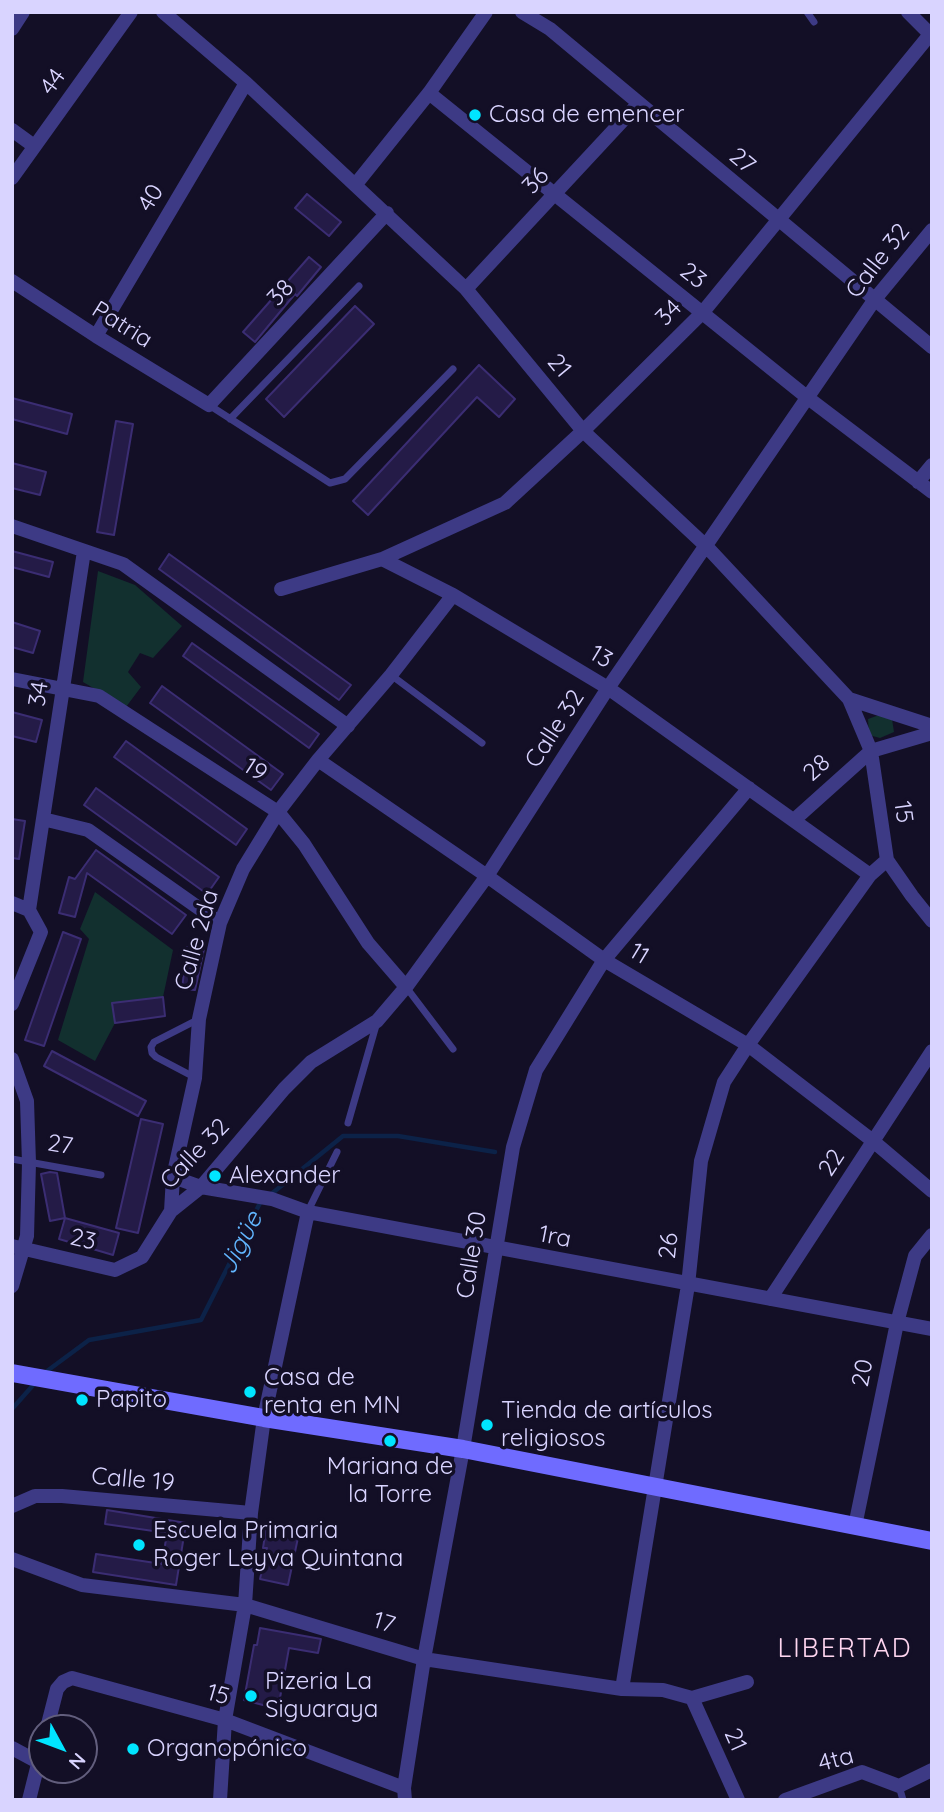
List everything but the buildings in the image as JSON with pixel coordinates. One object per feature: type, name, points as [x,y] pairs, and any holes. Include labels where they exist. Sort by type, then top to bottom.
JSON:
[{"type":"street","points":[[12,29],[23,12]]},
{"type":"street","name":"44","points":[[12,178],[131,12]]},
{"type":"street","name":"21","points":[[163,12],[246,83],[466,289],[583,431],[707,547],[849,699],[932,726]]},
{"type":"street","points":[[356,184],[429,93],[485,12]]},
{"type":"street","name":"27","points":[[522,12],[550,29],[778,222],[932,347]]},
{"type":"street","points":[[908,12],[931,34]]},
{"type":"street","name":"34","points":[[382,559],[505,503],[583,431],[703,312],[931,34]]},
{"type":"street","name":"40","points":[[96,336],[246,83]]},
{"type":"street","name":"23","points":[[429,93],[808,398],[932,492]]},
{"type":"street","name":"36","points":[[466,289],[639,103]]},
{"type":"street","points":[[12,131],[34,146]]},
{"type":"street","name":"38","points":[[209,405],[387,213]]},
{"type":"street","name":"Calle 32","points":[[171,1211],[201,1187],[284,1088],[311,1062],[377,1021],[406,987],[487,876],[608,688],[876,299],[932,230]]},
{"type":"street","name":"Patria","points":[[12,281],[209,405]]},
{"type":"street","points":[[918,482],[932,465]]},
{"type":"street","points":[[12,526],[123,564],[348,726]]},
{"type":"street","name":"34","points":[[12,1004],[41,932],[29,910],[84,551]]},
{"type":"street","points":[[281,589],[382,559]]},
{"type":"street","name":"13","points":[[382,559],[453,595],[608,688],[870,875]]},
{"type":"street","points":[[391,675],[453,595]]},
{"type":"street","name":"Calle 2da","points":[[142,1257],[171,1211],[173,1177],[195,1078],[199,1019],[220,923],[243,869],[278,812],[318,760],[391,675]]},
{"type":"street","name":"19","points":[[12,680],[99,696],[278,812],[304,844],[368,943],[406,987]]},
{"type":"street","name":"15","points":[[849,699],[871,751],[887,860],[912,897],[932,920]]},
{"type":"street","points":[[871,751],[932,733]]},
{"type":"street","name":"28","points":[[794,820],[871,751]]},
{"type":"street","name":"11","points":[[318,760],[604,960],[748,1045],[873,1141],[932,1191]]},
{"type":"street","name":"Calle 30","points":[[404,1794],[424,1659],[463,1449],[513,1147],[536,1070],[604,960],[749,788]]},
{"type":"street","points":[[43,820],[88,830],[220,923]]},
{"type":"street","name":"26","points":[[622,1689],[688,1285],[701,1161],[724,1082],[870,875],[887,860]]},
{"type":"street","points":[[12,904],[29,910]]},
{"type":"street","name":"22","points":[[770,1299],[932,1051]]},
{"type":"street","points":[[12,1059],[27,1101],[29,1163],[27,1236],[18,1248],[12,1286]]},
{"type":"street","name":"1ra","points":[[173,1177],[201,1187],[265,1198],[308,1212],[688,1285],[932,1328]]},
{"type":"street","points":[[216,1799],[225,1720],[245,1605],[251,1513],[264,1418],[308,1212]]},
{"type":"street","name":"20","points":[[855,1527],[897,1323],[915,1256],[932,1235]]},
{"type":"street","name":"23","points":[[18,1248],[115,1270],[142,1257]]},
{"type":"street","points":[[18,1373],[264,1418],[463,1449],[932,1541]]},
{"type":"street","name":"Calle 19","points":[[12,1506],[35,1496],[62,1496],[251,1513]]},
{"type":"street","name":"17","points":[[12,1559],[82,1586],[245,1605],[424,1659],[622,1689],[663,1690],[692,1699]]},
{"type":"street","name":"15","points":[[51,1714],[57,1689],[72,1678],[225,1720],[404,1794]]},
{"type":"street","points":[[692,1699],[747,1682]]},
{"type":"street","name":"21","points":[[692,1699],[738,1800]]},
{"type":"street","points":[[901,1793],[932,1770]]},
{"type":"street","name":"4ta","points":[[785,1800],[862,1772],[901,1793]]},
{"type":"lane","points":[[807,12],[814,22]]},
{"type":"lane","points":[[230,419],[359,286]]},
{"type":"lane","points":[[209,405],[330,483],[345,480],[453,369]]},
{"type":"lane","points":[[391,675],[482,743]]},
{"type":"lane","points":[[406,987],[453,1049]]},
{"type":"lane","points":[[195,1078],[156,1057],[151,1047],[155,1042],[199,1019]]},
{"type":"lane","points":[[348,1123],[377,1021]]},
{"type":"lane","points":[[308,1212],[337,1152]]},
{"type":"lane","name":"27","points":[[12,1160],[101,1175]]},
{"type":"green space","points":[[98,571],[135,585],[182,626],[153,658],[140,653],[128,672],[141,687],[126,707],[83,682]]},
{"type":"green space","points":[[882,714],[892,719],[894,732],[880,738],[869,735],[868,719]]},
{"type":"green space","points":[[95,892],[173,950],[163,997],[112,1003],[115,1023],[95,1061],[58,1040],[89,939],[80,929]]},
{"type":"waterway","name":"Jigüe","points":[[270,1195],[343,1136],[398,1136],[495,1152]]},
{"type":"waterway","name":"Jigüe","points":[[43,1374],[89,1340],[201,1320],[260,1203],[264,1200]]},
{"type":"waterway","name":"Jigüe","points":[[12,1409],[35,1383]]},
{"type":"place","name":"Casa de emencer","points":[[475,115]]},
{"type":"place","name":"Alexander","points":[[215,1176]]},
{"type":"place","name":"Casa de renta en MN","points":[[250,1392]]},
{"type":"place","name":"Papito","points":[[82,1400]]},
{"type":"place","name":"Tienda de artículos religiosos","points":[[487,1425]]},
{"type":"place","name":"Mariana de la Torre","points":[[390,1441]]},
{"type":"place","name":"Escuela Primaria Roger Leyva Quintana","points":[[139,1545]]},
{"type":"place","name":"Pizeria La Siguaraya","points":[[251,1696]]},
{"type":"place","name":"Organopónico","points":[[133,1749]]},
{"type":"district","name":"LIBERTAD","points":[[845,1649]]}]
